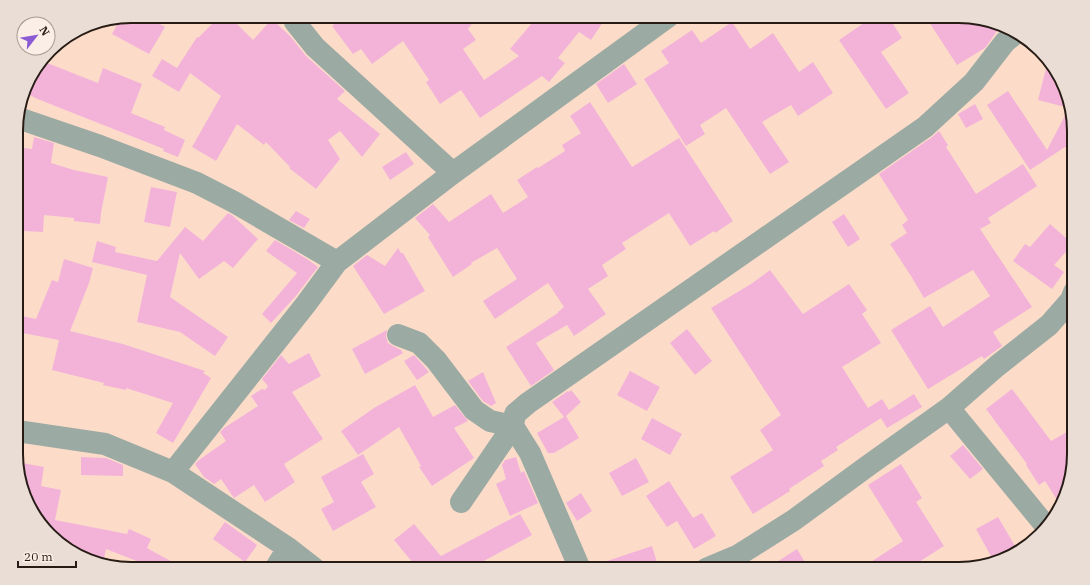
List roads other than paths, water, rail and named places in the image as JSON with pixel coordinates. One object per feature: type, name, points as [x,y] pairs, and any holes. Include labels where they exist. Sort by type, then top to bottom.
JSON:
[{"type":"street","points":[[296,23],[315,47],[453,173]]},
{"type":"street","points":[[173,472],[306,304],[337,262],[453,173],[659,23]]},
{"type":"street","points":[[461,502],[513,426],[515,414],[528,403],[925,127],[974,82],[1005,42],[1012,36]]},
{"type":"street","points":[[24,120],[100,146],[197,183],[234,202],[337,262]]},
{"type":"street","points":[[723,562],[737,556],[794,520],[949,408],[997,366],[1049,325],[1067,305]]},
{"type":"street","points":[[398,335],[419,343],[436,360],[474,410],[490,421],[513,426],[530,453],[577,562]]},
{"type":"street","points":[[949,408],[1042,522]]},
{"type":"street","points":[[23,432],[105,444],[173,472],[288,548],[306,562]]},
{"type":"street","points":[[279,562],[288,548]]}]
